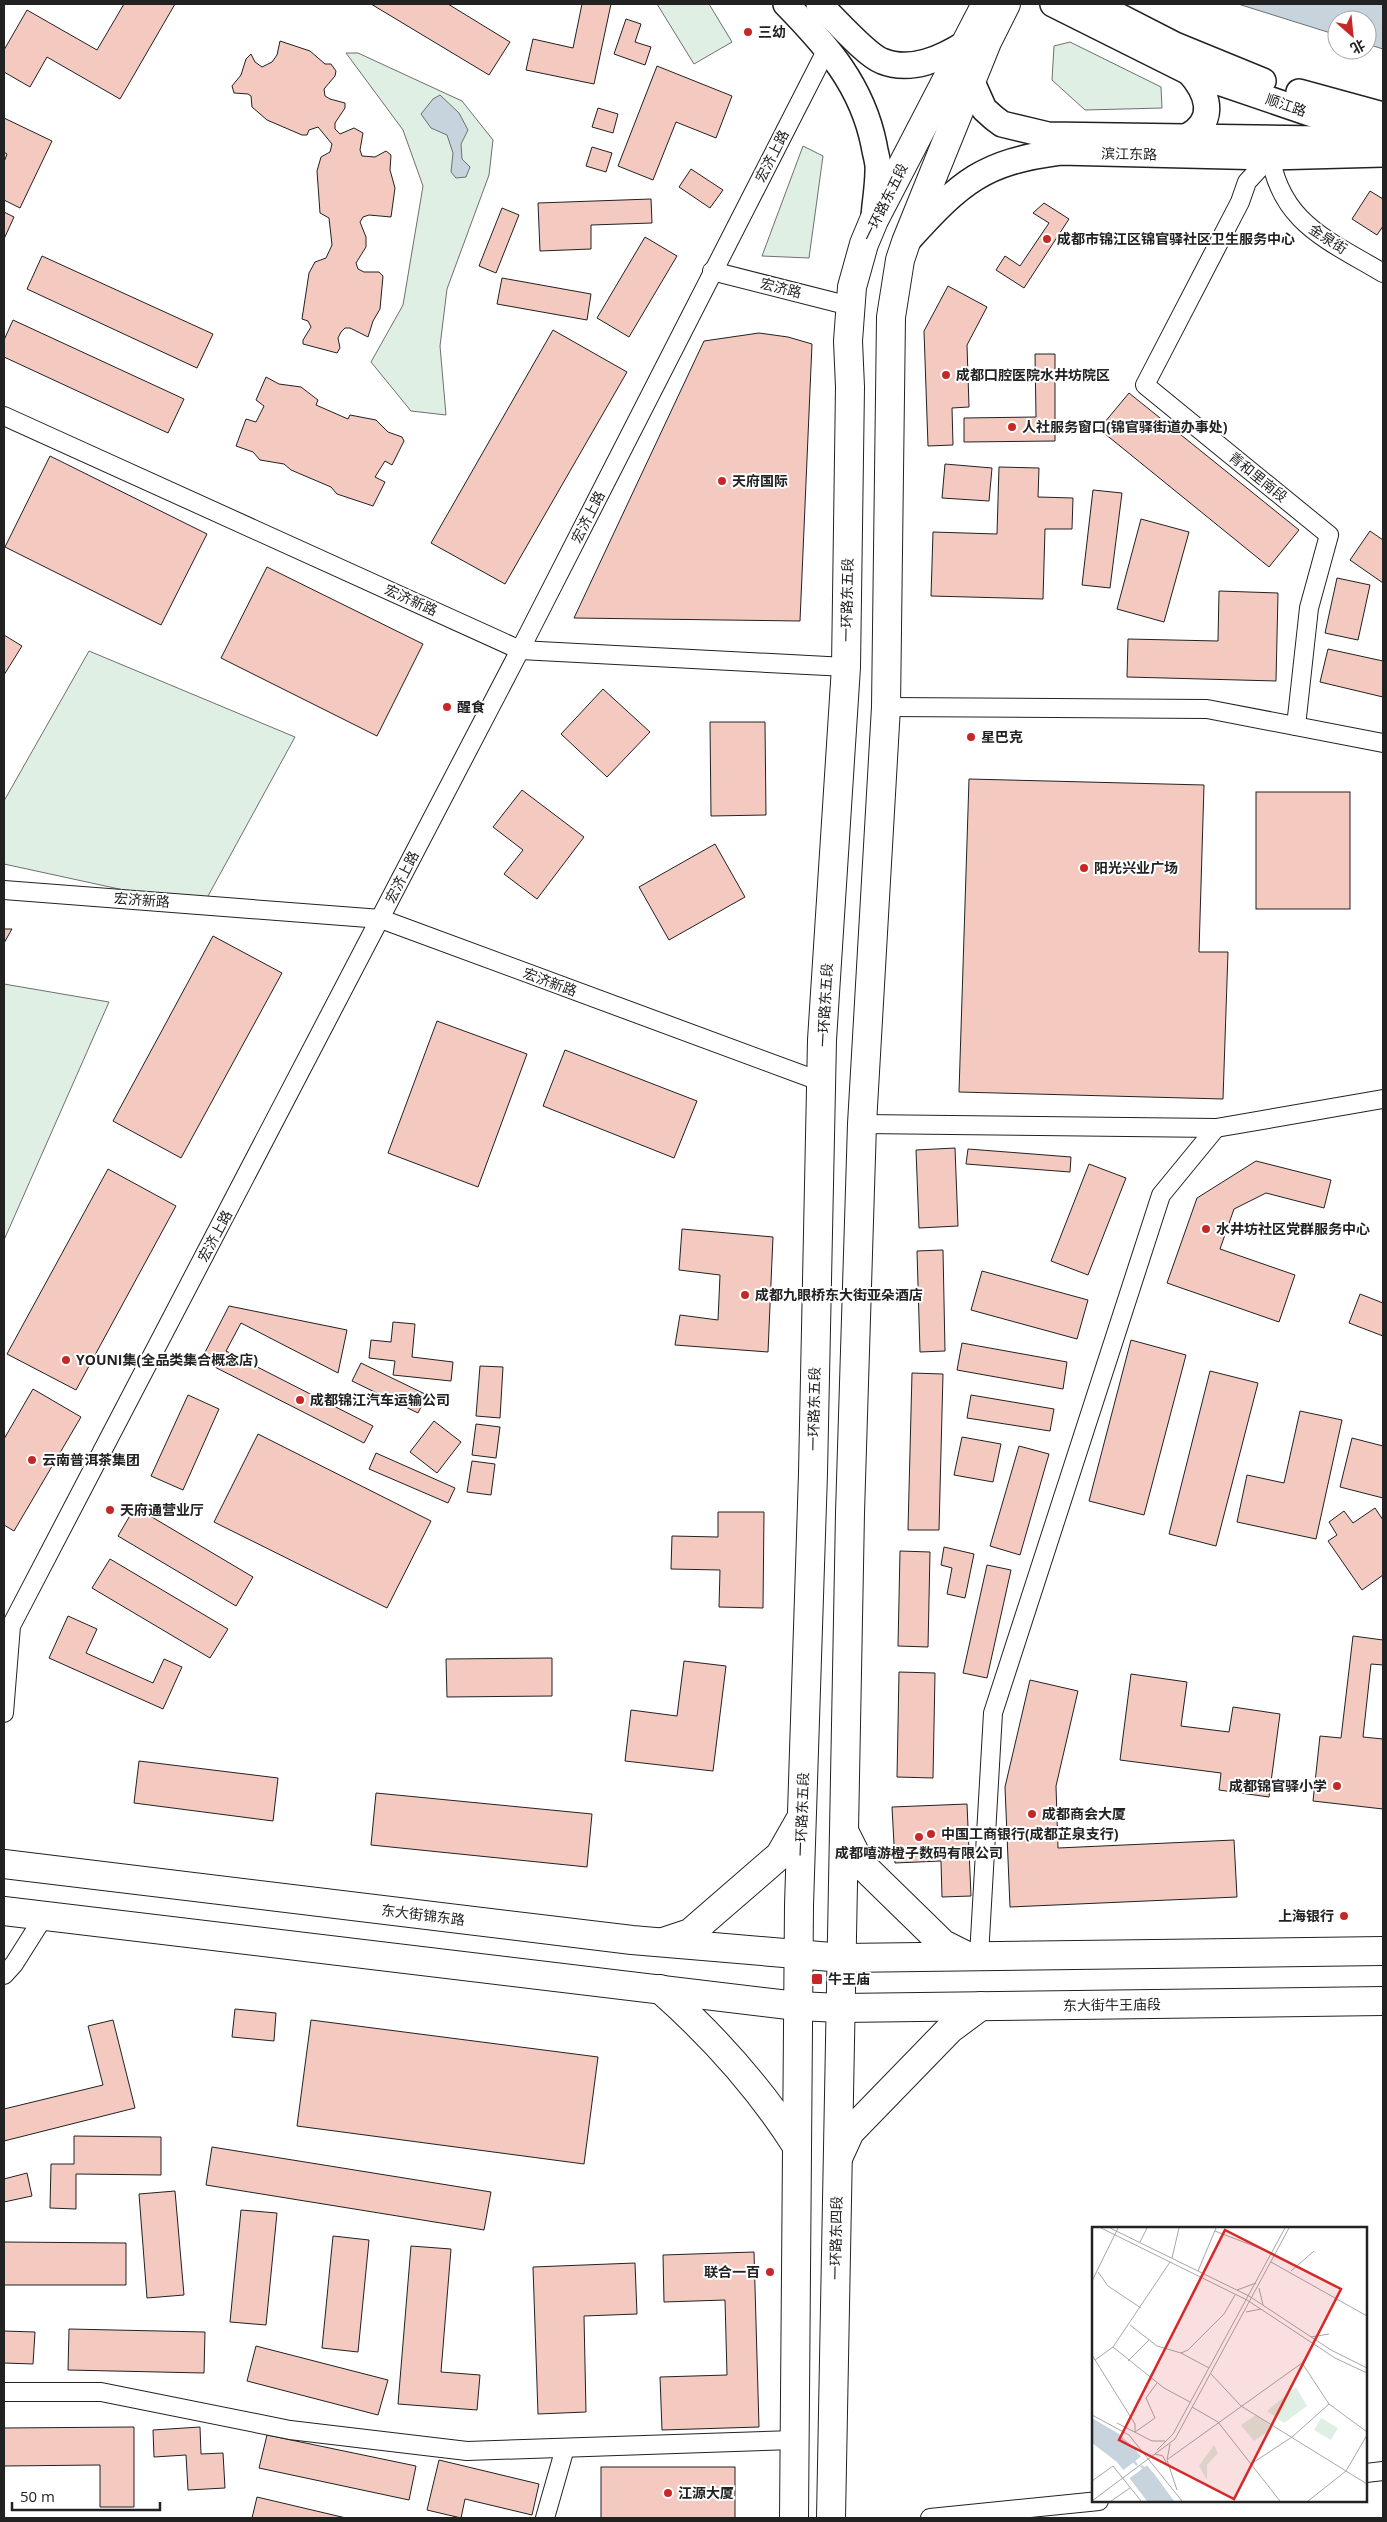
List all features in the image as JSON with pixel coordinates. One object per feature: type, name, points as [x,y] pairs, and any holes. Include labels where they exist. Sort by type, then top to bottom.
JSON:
[{"type":"main road","points":[[786,4],[828,47],[848,77],[872,138],[879,170],[874,220]]},
{"type":"main road","points":[[819,4],[881,61],[901,65],[920,64],[939,59],[975,39],[1006,4]]},
{"type":"main road","points":[[986,4],[975,39],[972,82],[906,242],[900,260],[891,317],[886,706],[862,1124],[850,1523],[843,1958],[1383,1951]]},
{"type":"main road","name":"顺江路","points":[[1053,4],[1189,72],[1379,131]]},
{"type":"main road","points":[[1095,4],[1175,45],[1268,82],[1379,131]]},
{"type":"main road","name":"一环路东五段","points":[[797,2006],[813,1483],[822,1082],[846,666],[850,387],[848,341],[850,306],[852,287],[874,220],[975,39]]},
{"type":"main road","name":"顺江路","points":[[1188,136],[1202,125],[1207,108],[1206,97],[1201,86],[1189,72]]},
{"type":"main road","points":[[972,82],[984,109],[1002,124],[1048,135],[1188,136],[1269,148],[1379,131]]},
{"type":"main road","name":"滨江东路","points":[[906,242],[944,201],[963,184],[980,174],[1030,156],[1060,152],[1269,148],[1317,156],[1379,131]]},
{"type":"main road","points":[[661,1943],[690,1933],[780,1855],[802,1817]]},
{"type":"main road","points":[[845,1832],[860,1863],[943,1944],[974,1956]]},
{"type":"main road","name":"东大街锦东路","points":[[4,1864],[661,1943],[843,1958]]},
{"type":"main road","points":[[4,1911],[797,2006],[841,2008]]},
{"type":"main road","name":"一环路东四段","points":[[831,2518],[837,2159],[843,1958]]},
{"type":"main road","points":[[660,1990],[702,2026],[776,2114],[796,2145]]},
{"type":"main road","name":"东大街牛王庙段","points":[[841,2008],[1383,2001]]},
{"type":"main road","points":[[794,2518],[797,2006]]},
{"type":"main road","points":[[837,2159],[850,2132],[950,2029],[981,2006]]},
{"type":"street","name":"宏济上路","points":[[4,1713],[7,1624],[520,650],[828,47]]},
{"type":"street","name":"金泉街","points":[[1269,148],[1280,189],[1287,204],[1299,219],[1312,231],[1383,273]]},
{"type":"street","name":"青和里南段","points":[[1269,148],[1247,182],[1240,202],[1145,385],[1329,535],[1309,608],[1296,726]]},
{"type":"street","name":"宏济路","points":[[712,271],[850,306]]},
{"type":"street","name":"宏济新路","points":[[4,417],[520,650],[846,666]]},
{"type":"street","points":[[886,706],[1207,710],[1383,743]]},
{"type":"street","name":"宏济新路","points":[[4,890],[380,918],[822,1082]]},
{"type":"street","points":[[862,1124],[1216,1128],[1383,1099]]},
{"type":"street","points":[[974,1956],[993,1713],[1160,1195],[1216,1128]]},
{"type":"street","points":[[4,1975],[14,1964],[45,1915]]},
{"type":"street","points":[[4,2392],[101,2392],[290,2430],[467,2451],[795,2440]]},
{"type":"street","points":[[545,2518],[565,2448]]},
{"type":"street","points":[[1367,2473],[1383,2471]]},
{"type":"street","points":[[930,2518],[1092,2502]]},
{"type":"green space","points":[[657,4],[709,4],[732,42],[694,64]]},
{"type":"green space","points":[[1070,42],[1161,87],[1162,108],[1085,110],[1052,80],[1054,46]]},
{"type":"green space","points":[[346,53],[358,53],[462,101],[493,140],[489,175],[447,289],[440,346],[446,415],[411,411],[371,362],[403,305],[423,186],[403,130]]},
{"type":"green space","points":[[803,146],[823,156],[809,258],[762,256]]},
{"type":"green space","points":[[89,651],[295,737],[202,907],[4,864],[4,801]]},
{"type":"green space","points":[[4,984],[109,1002],[4,1240]]},
{"type":"shaded area","points":[[1238,4],[1383,4],[1383,49],[1377,47],[1377,10],[1327,10],[1327,32]]},
{"type":"shaded area","points":[[440,95],[459,113],[468,130],[461,144],[462,159],[470,167],[466,177],[456,178],[451,172],[453,153],[447,135],[431,128],[421,114],[433,99]]},
{"type":"building","points":[[124,4],[175,4],[120,99],[47,57],[30,87],[4,72],[4,50],[27,10],[97,50]]},
{"type":"building","points":[[371,4],[448,4],[510,42],[489,75]]},
{"type":"building","points":[[582,4],[611,4],[594,84],[526,70],[533,39],[573,48]]},
{"type":"building","points":[[626,19],[641,24],[635,42],[651,47],[645,65],[614,54]]},
{"type":"building","points":[[280,41],[310,51],[325,64],[331,64],[336,71],[335,76],[324,89],[325,96],[345,103],[345,108],[335,123],[335,129],[340,134],[354,128],[363,133],[360,150],[362,156],[375,157],[386,151],[391,155],[390,170],[395,188],[391,217],[369,215],[363,217],[360,222],[366,237],[366,247],[356,263],[358,269],[364,272],[379,272],[383,276],[380,309],[373,321],[368,337],[350,328],[345,328],[341,332],[338,338],[340,348],[337,353],[303,344],[303,340],[311,327],[308,321],[302,319],[309,273],[315,262],[326,258],[332,245],[329,218],[320,213],[317,171],[321,157],[330,152],[332,144],[318,127],[309,130],[307,135],[302,135],[267,120],[252,107],[251,96],[234,93],[232,86],[241,75],[246,59],[251,54],[255,62],[262,67],[272,62],[277,55]]},
{"type":"building","points":[[657,66],[732,96],[716,138],[676,122],[653,180],[618,166]]},
{"type":"building","points":[[598,108],[618,114],[613,133],[592,127]]},
{"type":"building","points":[[4,118],[52,141],[20,208],[4,200],[4,162],[7,154],[4,152]]},
{"type":"building","points":[[592,147],[612,153],[606,172],[586,166]]},
{"type":"building","points":[[691,169],[723,190],[710,208],[679,187]]},
{"type":"building","points":[[1370,191],[1383,199],[1383,226],[1377,235],[1352,219]]},
{"type":"building","points":[[651,199],[652,223],[591,225],[591,249],[540,251],[538,203]]},
{"type":"building","name":"成都市锦江区锦官驿社区卫生服务中心","points":[[1044,203],[1069,219],[1024,288],[996,270],[1005,256],[1020,266],[1049,223],[1033,213]]},
{"type":"building","points":[[502,208],[519,215],[496,273],[479,266]]},
{"type":"building","points":[[4,212],[14,217],[4,239]]},
{"type":"building","points":[[645,237],[677,256],[629,337],[597,318]]},
{"type":"building","points":[[42,256],[213,334],[197,368],[27,289]]},
{"type":"building","points":[[502,278],[591,294],[587,320],[497,304]]},
{"type":"building","points":[[948,286],[987,307],[967,345],[969,407],[952,408],[953,445],[928,446],[924,331]]},
{"type":"building","points":[[13,320],[184,399],[168,433],[4,357],[4,340]]},
{"type":"building","points":[[553,330],[627,372],[505,584],[431,543]]},
{"type":"building","name":"天府国际","points":[[759,333],[788,337],[812,344],[800,621],[574,618],[704,341]]},
{"type":"building","points":[[1035,354],[1055,354],[1055,441],[964,442],[964,418],[1036,417]]},
{"type":"building","points":[[266,377],[279,384],[301,387],[318,400],[316,405],[348,419],[350,415],[376,420],[388,432],[402,437],[404,441],[392,465],[385,461],[375,477],[385,482],[373,506],[337,494],[331,487],[291,470],[284,464],[260,460],[253,452],[236,446],[246,419],[256,422],[264,406],[256,400]]},
{"type":"building","points":[[1129,393],[1299,530],[1269,567],[1099,429]]},
{"type":"building","points":[[50,456],[207,534],[161,625],[5,547]]},
{"type":"building","points":[[945,464],[992,468],[989,501],[942,498]]},
{"type":"building","points":[[999,467],[1039,468],[1038,497],[1073,498],[1072,529],[1045,529],[1043,599],[931,596],[933,532],[997,534]]},
{"type":"building","points":[[1093,490],[1122,493],[1110,588],[1082,585]]},
{"type":"building","points":[[1141,519],[1189,532],[1164,622],[1117,609]]},
{"type":"building","points":[[1370,531],[1383,540],[1383,583],[1350,560]]},
{"type":"building","points":[[267,567],[423,644],[377,736],[221,658]]},
{"type":"building","points":[[1337,578],[1370,585],[1358,640],[1325,633]]},
{"type":"building","points":[[1219,591],[1278,593],[1276,681],[1127,677],[1128,639],[1218,641]]},
{"type":"building","points":[[4,635],[22,646],[4,675]]},
{"type":"building","points":[[1328,649],[1383,661],[1383,697],[1320,682]]},
{"type":"building","points":[[603,689],[650,732],[607,777],[561,734]]},
{"type":"building","points":[[710,722],[765,722],[766,815],[711,816]]},
{"type":"building","name":"阳光兴业广场","points":[[969,779],[1204,785],[1199,952],[1228,952],[1223,1099],[959,1092]]},
{"type":"building","points":[[522,790],[584,837],[537,899],[504,874],[523,850],[493,827]]},
{"type":"building","points":[[1256,792],[1350,792],[1350,909],[1256,909]]},
{"type":"building","points":[[715,844],[745,897],[669,940],[639,887]]},
{"type":"building","points":[[4,929],[12,929],[4,943]]},
{"type":"building","points":[[213,936],[282,973],[181,1158],[113,1121]]},
{"type":"building","points":[[437,1021],[527,1054],[478,1187],[388,1153]]},
{"type":"building","points":[[565,1050],[697,1101],[674,1158],[543,1106]]},
{"type":"building","points":[[955,1148],[958,1226],[919,1228],[916,1150]]},
{"type":"building","points":[[968,1149],[1071,1157],[1070,1172],[966,1164]]},
{"type":"building","name":"水井坊社区党群服务中心","points":[[1256,1161],[1331,1180],[1324,1208],[1266,1193],[1234,1209],[1220,1249],[1295,1275],[1279,1322],[1167,1283],[1197,1198]]},
{"type":"building","points":[[1089,1164],[1126,1178],[1088,1275],[1051,1261]]},
{"type":"building","points":[[108,1169],[176,1206],[76,1390],[7,1354]]},
{"type":"building","name":"成都九眼桥东大街亚朵酒店","points":[[682,1229],[773,1237],[768,1352],[675,1345],[680,1315],[718,1320],[720,1275],[679,1270]]},
{"type":"building","points":[[943,1250],[945,1351],[920,1352],[917,1251]]},
{"type":"building","points":[[982,1271],[1088,1300],[1077,1339],[971,1310]]},
{"type":"building","points":[[1360,1294],[1383,1303],[1383,1336],[1349,1323]]},
{"type":"building","name":"成都锦江汽车运输公司","points":[[229,1306],[347,1330],[338,1373],[241,1323],[226,1351],[373,1426],[364,1443],[201,1360]]},
{"type":"building","points":[[393,1322],[415,1324],[412,1357],[453,1362],[451,1381],[393,1375],[395,1361],[369,1358],[371,1340],[391,1342]]},
{"type":"building","points":[[1131,1340],[1186,1355],[1144,1515],[1089,1501]]},
{"type":"building","points":[[962,1343],[1067,1362],[1063,1389],[957,1370]]},
{"type":"building","points":[[361,1363],[427,1395],[418,1413],[352,1381]]},
{"type":"building","points":[[480,1366],[503,1367],[500,1418],[476,1416]]},
{"type":"building","points":[[1210,1371],[1258,1383],[1216,1546],[1169,1534]]},
{"type":"building","points":[[912,1373],[943,1374],[939,1530],[908,1530]]},
{"type":"building","points":[[33,1389],[81,1417],[14,1531],[4,1525],[4,1439]]},
{"type":"building","points":[[188,1395],[219,1409],[183,1490],[151,1476]]},
{"type":"building","points":[[971,1395],[1054,1409],[1050,1431],[967,1418]]},
{"type":"building","points":[[1300,1411],[1342,1420],[1316,1539],[1237,1522],[1247,1475],[1284,1483]]},
{"type":"building","points":[[434,1421],[461,1442],[437,1473],[410,1452]]},
{"type":"building","points":[[476,1424],[500,1427],[496,1458],[472,1455]]},
{"type":"building","points":[[258,1434],[431,1521],[387,1608],[214,1522]]},
{"type":"building","points":[[962,1437],[1001,1444],[993,1482],[954,1475]]},
{"type":"building","points":[[1352,1438],[1383,1446],[1383,1498],[1340,1487]]},
{"type":"building","points":[[1019,1446],[1049,1454],[1020,1555],[990,1546]]},
{"type":"building","points":[[376,1453],[455,1488],[448,1503],[369,1469]]},
{"type":"building","points":[[472,1461],[495,1464],[491,1495],[467,1492]]},
{"type":"building","points":[[135,1507],[253,1577],[236,1606],[118,1536]]},
{"type":"building","points":[[1375,1508],[1383,1520],[1383,1575],[1362,1590],[1328,1541],[1337,1535],[1329,1522],[1344,1511],[1353,1523]]},
{"type":"building","points":[[718,1512],[764,1512],[763,1608],[719,1607],[720,1570],[671,1569],[672,1536],[718,1537]]},
{"type":"building","points":[[944,1547],[974,1554],[965,1598],[947,1594],[952,1568],[941,1565]]},
{"type":"building","points":[[900,1551],[930,1552],[928,1647],[898,1646]]},
{"type":"building","points":[[110,1559],[228,1629],[210,1658],[92,1588]]},
{"type":"building","points":[[987,1565],[1011,1570],[987,1678],[963,1673]]},
{"type":"building","points":[[68,1616],[97,1629],[86,1653],[153,1683],[164,1659],[182,1667],[163,1709],[49,1658]]},
{"type":"building","points":[[1353,1636],[1383,1640],[1383,1665],[1371,1664],[1363,1737],[1383,1739],[1383,1809],[1313,1801],[1320,1736],[1341,1738]]},
{"type":"building","points":[[552,1658],[552,1696],[447,1697],[446,1659]]},
{"type":"building","points":[[684,1661],[726,1666],[713,1771],[625,1761],[631,1710],[677,1716]]},
{"type":"building","points":[[899,1672],[935,1673],[933,1778],[897,1777]]},
{"type":"building","points":[[1131,1674],[1187,1682],[1181,1726],[1229,1732],[1233,1707],[1280,1714],[1269,1797],[1219,1790],[1221,1773],[1120,1760]]},
{"type":"building","name":"成都商会大厦","points":[[1030,1680],[1078,1691],[1056,1786],[1058,1848],[1234,1840],[1237,1897],[1010,1907],[1005,1787]]},
{"type":"building","points":[[139,1761],[278,1778],[273,1821],[134,1803]]},
{"type":"building","points":[[376,1793],[592,1814],[587,1867],[371,1845]]},
{"type":"building","name":"中国工商银行(成都芷泉支行)","points":[[967,1804],[971,1896],[942,1897],[941,1861],[895,1863],[892,1807]]},
{"type":"building","points":[[235,2009],[276,2013],[274,2041],[232,2037]]},
{"type":"building","points":[[113,2020],[135,2108],[4,2141],[4,2109],[103,2085],[88,2026]]},
{"type":"building","points":[[311,2020],[598,2057],[584,2164],[297,2126]]},
{"type":"building","points":[[74,2136],[161,2137],[161,2175],[76,2174],[76,2209],[50,2208],[51,2164],[74,2164]]},
{"type":"building","points":[[212,2147],[491,2192],[484,2230],[206,2185]]},
{"type":"building","points":[[27,2173],[32,2196],[4,2202],[4,2179]]},
{"type":"building","points":[[175,2191],[184,2295],[147,2298],[139,2194]]},
{"type":"building","points":[[241,2210],[277,2213],[266,2325],[230,2322]]},
{"type":"building","points":[[333,2236],[369,2240],[358,2352],[322,2348]]},
{"type":"building","points":[[4,2242],[126,2243],[126,2285],[4,2285]]},
{"type":"building","points":[[411,2246],[451,2249],[441,2372],[480,2375],[477,2410],[398,2404]]},
{"type":"building","points":[[754,2252],[759,2427],[662,2430],[660,2377],[727,2375],[725,2300],[664,2302],[663,2255]]},
{"type":"building","points":[[635,2263],[637,2314],[584,2316],[586,2412],[538,2414],[533,2267]]},
{"type":"building","points":[[69,2329],[205,2332],[204,2373],[68,2370]]},
{"type":"building","points":[[4,2331],[35,2332],[33,2364],[4,2363]]},
{"type":"building","points":[[256,2346],[388,2380],[378,2415],[247,2381]]},
{"type":"building","points":[[134,2427],[134,2507],[100,2507],[100,2465],[4,2466],[4,2428]]},
{"type":"building","points":[[200,2427],[201,2454],[223,2453],[225,2488],[188,2490],[186,2455],[154,2457],[153,2430]]},
{"type":"building","points":[[267,2435],[416,2466],[409,2500],[259,2468]]},
{"type":"building","points":[[439,2460],[539,2484],[532,2515],[465,2499],[461,2518],[427,2510]]},
{"type":"building","name":"江源大厦","points":[[601,2467],[735,2467],[735,2518],[601,2518]]},
{"type":"building","points":[[257,2497],[346,2518],[252,2518]]},
{"type":"place","name":"三幼","points":[[748,32]]},
{"type":"place","name":"成都市锦江区锦官驿社区卫生服务中心","points":[[1047,239]]},
{"type":"place","name":"成都口腔医院水井坊院区","points":[[946,375]]},
{"type":"place","name":"人社服务窗口(锦官驿街道办事处)","points":[[1012,427]]},
{"type":"place","name":"天府国际","points":[[722,481]]},
{"type":"place","name":"醒食","points":[[447,707]]},
{"type":"place","name":"星巴克","points":[[971,737]]},
{"type":"place","name":"阳光兴业广场","points":[[1084,868]]},
{"type":"place","name":"水井坊社区党群服务中心","points":[[1206,1229]]},
{"type":"place","name":"成都九眼桥东大街亚朵酒店","points":[[745,1295]]},
{"type":"place","name":"YOUNI集(全品类集合概念店)","points":[[66,1360]]},
{"type":"place","name":"成都锦江汽车运输公司","points":[[300,1400]]},
{"type":"place","name":"云南普洱茶集团","points":[[32,1460]]},
{"type":"place","name":"天府通营业厅","points":[[110,1510]]},
{"type":"place","name":"成都锦官驿小学","points":[[1337,1786]]},
{"type":"place","name":"成都商会大厦","points":[[1032,1814]]},
{"type":"place","name":"中国工商银行(成都芷泉支行)","points":[[931,1834]]},
{"type":"place","name":"成都嘻游橙子数码有限公司","points":[[919,1837]]},
{"type":"place","name":"上海银行","points":[[1344,1916]]},
{"type":"place","name":"牛王庙","points":[[817,1979]]},
{"type":"place","name":"联合一百","points":[[770,2272]]},
{"type":"place","name":"江源大厦","points":[[668,2493]]}]
